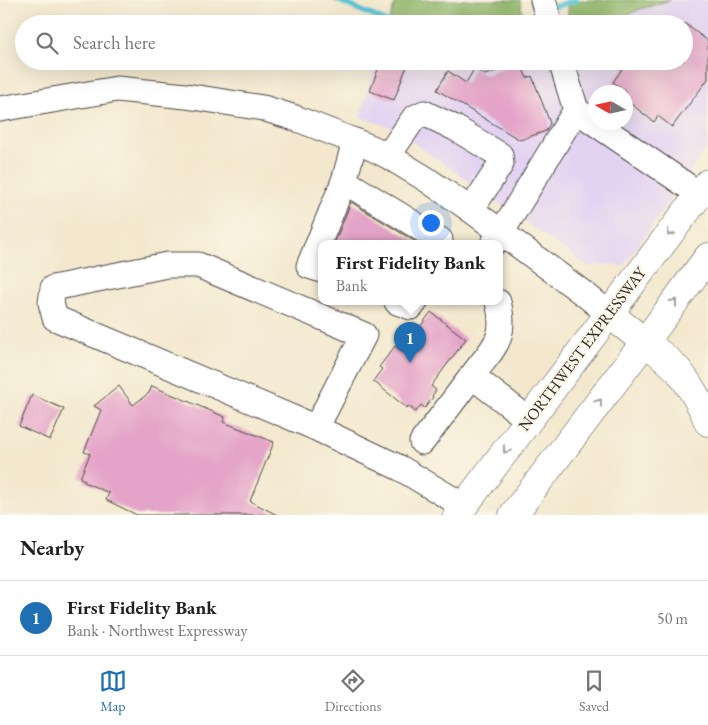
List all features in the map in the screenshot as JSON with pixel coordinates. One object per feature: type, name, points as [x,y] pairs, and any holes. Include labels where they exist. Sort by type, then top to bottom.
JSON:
[{"type":"main road","name":"NORTHWEST EXPRESSWAY","points":[[460,510],[704,188]]},
{"type":"main road","points":[[513,515],[708,256]]},
{"type":"main road","points":[[608,313],[666,358],[680,372],[700,404],[708,422]]},
{"type":"street","points":[[543,0],[547,15]]},
{"type":"street","points":[[564,70],[576,110],[704,188]]},
{"type":"street","points":[[0,110],[117,90],[186,96],[263,108],[355,141],[388,156],[467,207],[497,238],[576,110]]},
{"type":"street","points":[[388,156],[414,118],[424,114],[455,128],[500,155],[501,164],[442,240]]},
{"type":"street","points":[[320,240],[344,181],[355,141]]},
{"type":"street","points":[[344,181],[437,240]]},
{"type":"street","points":[[503,242],[587,296],[608,313]]},
{"type":"street","points":[[318,244],[309,266],[318,269]]},
{"type":"street","points":[[316,428],[364,335],[198,265],[167,265],[53,288],[51,303],[55,318],[316,428],[400,468],[460,510]]},
{"type":"street","points":[[422,442],[494,347],[501,327],[499,305]]},
{"type":"street","points":[[472,376],[529,420]]},
{"type":"shaded area","points":[[671,0],[708,0],[708,146],[623,267],[613,264],[589,267],[393,128],[360,117],[373,70],[693,70],[693,15],[627,15]]},
{"type":"green space","points":[[396,0],[520,0],[522,15],[391,15]]},
{"type":"green space","points":[[568,0],[671,0],[627,15],[568,15]]},
{"type":"building","points":[[693,30],[708,41],[708,79],[672,127],[658,116],[654,122],[633,106],[633,85],[617,85],[613,82],[622,70],[693,70]]},
{"type":"building","points":[[378,70],[406,70],[394,100],[370,91]]},
{"type":"building","points":[[473,70],[485,75],[498,70],[524,70],[527,78],[532,76],[550,123],[546,131],[520,140],[437,90],[448,71],[466,83]]},
{"type":"building","points":[[351,202],[413,240],[336,240]]},
{"type":"building","points":[[431,312],[466,339],[431,386],[436,390],[433,397],[425,408],[421,405],[416,412],[408,406],[407,408],[373,381],[382,369],[379,367],[395,346],[402,351]]},
{"type":"building","points":[[119,386],[133,405],[149,393],[152,386],[225,417],[223,422],[274,442],[250,501],[277,515],[137,515],[106,500],[109,493],[84,482],[85,480],[80,478],[90,454],[84,452],[101,410],[94,406]]},
{"type":"building","points":[[32,395],[64,409],[50,440],[19,426]]},
{"type":"waterway","points":[[337,0],[371,15]]},
{"type":"waterway","points":[[553,7],[577,0]]},
{"type":"place","name":"First Fidelity Bank","points":[[410,363]]}]
